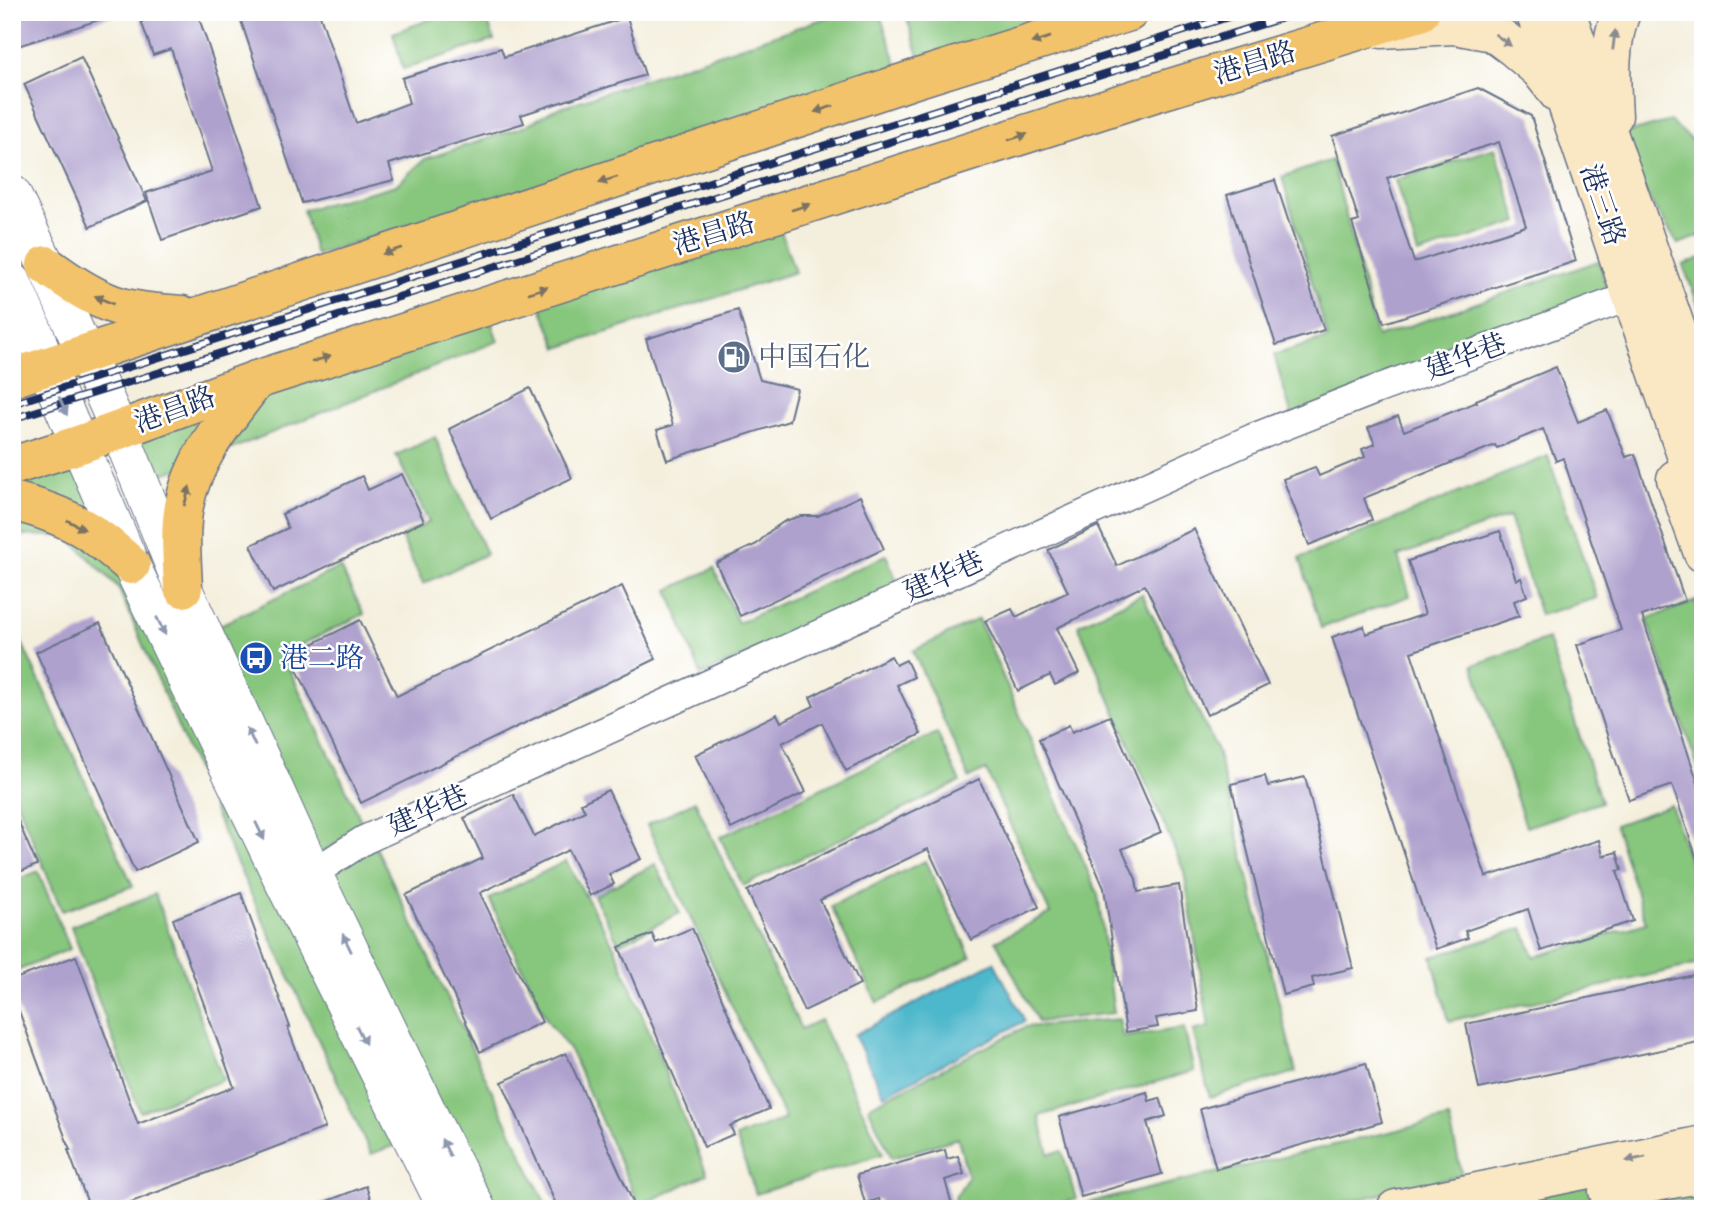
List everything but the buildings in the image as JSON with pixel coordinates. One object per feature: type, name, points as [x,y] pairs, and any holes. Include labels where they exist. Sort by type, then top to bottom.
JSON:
[{"type":"main road","points":[[29,373],[902,83],[1129,12]]},
{"type":"main road","name":"港昌路","points":[[12,466],[256,380],[1154,93],[1420,12]]},
{"type":"main road","name":"港三路","points":[[1535,12],[1567,104],[1603,162]]},
{"type":"main road","points":[[1566,12],[1603,162],[1688,396],[1703,502]]},
{"type":"main road","points":[[1621,12],[1615,28],[1603,162],[1617,301],[1625,337],[1703,553]]},
{"type":"main road","points":[[1365,29],[1454,26],[1493,32],[1540,70],[1567,104]]},
{"type":"main road","points":[[1603,162],[1661,222],[1703,338]]},
{"type":"main road","points":[[29,273],[69,281],[110,304],[145,312],[195,317]]},
{"type":"main road","points":[[183,588],[182,533],[184,507],[190,484],[217,431],[256,380]]},
{"type":"main road","points":[[12,500],[49,512],[80,527],[103,541],[131,565]]},
{"type":"main road","points":[[1396,1209],[1703,1145]]},
{"type":"main road","points":[[1520,1209],[1703,1173]]},
{"type":"street","points":[[12,194],[29,273],[37,338],[29,373],[80,444],[131,565],[435,1126],[477,1209]]},
{"type":"street","points":[[29,273],[85,354],[119,430],[300,880],[447,1209]]},
{"type":"street","name":"建华巷","points":[[300,880],[364,840],[1253,438],[1617,301]]},
{"type":"green space","points":[[438,12],[485,12],[494,40],[403,69],[393,33],[439,16]]},
{"type":"green space","points":[[843,12],[879,12],[900,73],[316,255],[303,210],[396,185],[425,159],[526,126],[553,110]]},
{"type":"green space","points":[[905,12],[1095,12],[922,66]]},
{"type":"green space","points":[[1670,121],[1695,143],[1703,142],[1703,235],[1678,244],[1621,155],[1620,135]]},
{"type":"green space","points":[[1495,148],[1518,222],[1418,254],[1395,180]]},
{"type":"green space","points":[[1332,160],[1377,337],[1599,261],[1610,299],[1292,417],[1274,355],[1328,338],[1282,177]]},
{"type":"green space","points":[[777,220],[795,272],[558,348],[537,298]]},
{"type":"green space","points":[[1703,257],[1703,317],[1683,265]]},
{"type":"green space","points":[[487,311],[498,341],[197,463],[128,485],[113,439]]},
{"type":"green space","points":[[435,437],[486,554],[423,584],[401,537],[429,522],[396,455]]},
{"type":"green space","points":[[94,441],[407,1141],[371,1154],[233,855],[118,587],[67,536],[12,535],[12,465]]},
{"type":"green space","points":[[1548,456],[1597,598],[1540,615],[1509,517],[1398,556],[1410,596],[1321,628],[1300,558]]},
{"type":"green space","points":[[886,555],[900,588],[701,675],[668,590],[714,568],[738,623]]},
{"type":"green space","points":[[340,567],[364,614],[282,654],[365,829],[294,866],[191,639]]},
{"type":"green space","points":[[1142,594],[1217,750],[1296,1072],[1210,1097],[1193,1031],[1209,1027],[1184,871],[1078,625]]},
{"type":"green space","points":[[1696,601],[1703,621],[1701,777],[1647,619]]},
{"type":"green space","points":[[978,619],[1098,895],[1114,1013],[1038,1022],[996,941],[1050,913],[986,770],[969,778],[913,651]]},
{"type":"green space","points":[[12,621],[133,886],[62,911],[12,790]]},
{"type":"green space","points":[[1548,639],[1601,802],[1526,827],[1473,665]]},
{"type":"green space","points":[[937,733],[960,782],[743,886],[720,837]]},
{"type":"green space","points":[[695,801],[801,1029],[820,1020],[883,1154],[756,1194],[736,1137],[785,1119],[647,825]]},
{"type":"green space","points":[[1671,805],[1703,904],[1703,963],[1449,1021],[1432,957],[1523,928],[1534,957],[1646,923],[1615,825]]},
{"type":"green space","points":[[376,847],[548,1209],[450,1209],[300,888]]},
{"type":"green space","points":[[566,861],[615,948],[707,1174],[639,1206],[571,1052],[547,1020],[489,899]]},
{"type":"green space","points":[[925,861],[971,957],[877,1003],[831,906]]},
{"type":"green space","points":[[655,864],[680,913],[619,944],[594,896]]},
{"type":"green space","points":[[38,871],[70,949],[12,973],[12,882]]},
{"type":"green space","points":[[155,894],[223,1080],[140,1112],[71,926]]},
{"type":"green space","points":[[1119,1019],[1123,1037],[1184,1028],[1194,1071],[1039,1116],[1049,1154],[1062,1151],[1076,1199],[1040,1209],[957,1209],[954,1199],[968,1177],[958,1138],[892,1158],[868,1107],[1025,1027]]},
{"type":"green space","points":[[1449,1118],[1462,1175],[1319,1209],[1062,1209]]},
{"type":"green space","points":[[1703,1146],[1703,1209],[1380,1209]]},
{"type":"water","points":[[994,962],[1025,1021],[884,1095],[854,1035]]},
{"type":"railway","points":[[12,404],[1244,12]]},
{"type":"railway","points":[[12,419],[1301,12]]},
{"type":"place","name":"中国石化","points":[[734,357]]},
{"type":"place","name":"港二路","points":[[256,658]]}]
